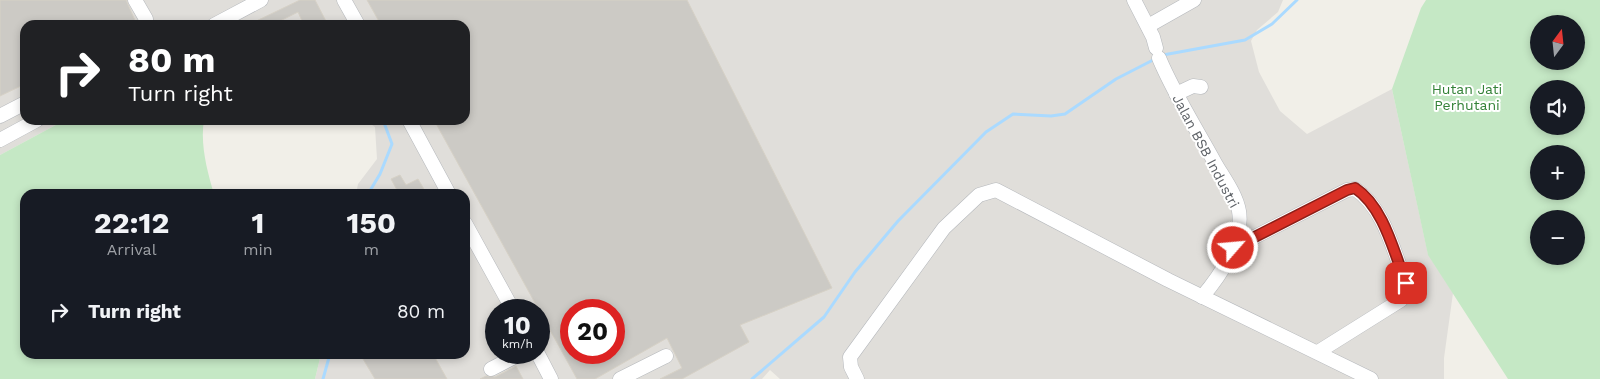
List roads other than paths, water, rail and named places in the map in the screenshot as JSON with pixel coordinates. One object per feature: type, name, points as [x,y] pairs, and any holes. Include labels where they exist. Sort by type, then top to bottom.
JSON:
[{"type":"lane","points":[[135,0],[146,20]]},
{"type":"lane","points":[[223,20],[261,0]]},
{"type":"lane","points":[[344,0],[355,20]]},
{"type":"lane","name":"Jalan BSB Industri","points":[[1134,0],[1148,26],[1176,94],[1227,184],[1239,210],[1239,222],[1233,248],[1216,282],[1197,295]]},
{"type":"lane","points":[[1148,26],[1194,0]]},
{"type":"lane","points":[[1176,94],[1193,86],[1201,87]]},
{"type":"lane","points":[[0,116],[20,106]]},
{"type":"lane","points":[[0,140],[28,125]]},
{"type":"lane","points":[[412,125],[446,189]]},
{"type":"lane","points":[[1233,248],[1347,190],[1355,188],[1364,194],[1380,219],[1406,283],[1406,292],[1401,300],[1318,352]]},
{"type":"lane","points":[[857,379],[850,368],[850,357],[939,236],[966,205],[979,194],[996,190],[1197,295],[1371,379]]},
{"type":"lane","points":[[470,231],[507,299]]},
{"type":"lane","points":[[620,379],[666,356]]},
{"type":"lane","points":[[491,369],[501,364]]},
{"type":"lane","points":[[543,364],[551,379]]},
{"type":"waterway","points":[[1163,55],[1245,40],[1272,24],[1297,0]]},
{"type":"waterway","points":[[752,379],[824,317],[855,272],[898,221],[986,132],[1013,114],[1051,116],[1065,114],[1116,79],[1155,59]]},
{"type":"waterway","points":[[371,189],[380,174],[392,144],[385,125]]},
{"type":"waterway","points":[[323,379],[329,359]]},
{"type":"park label","name":"Hutan Jati Perhutani","points":[[1467,98]]}]
